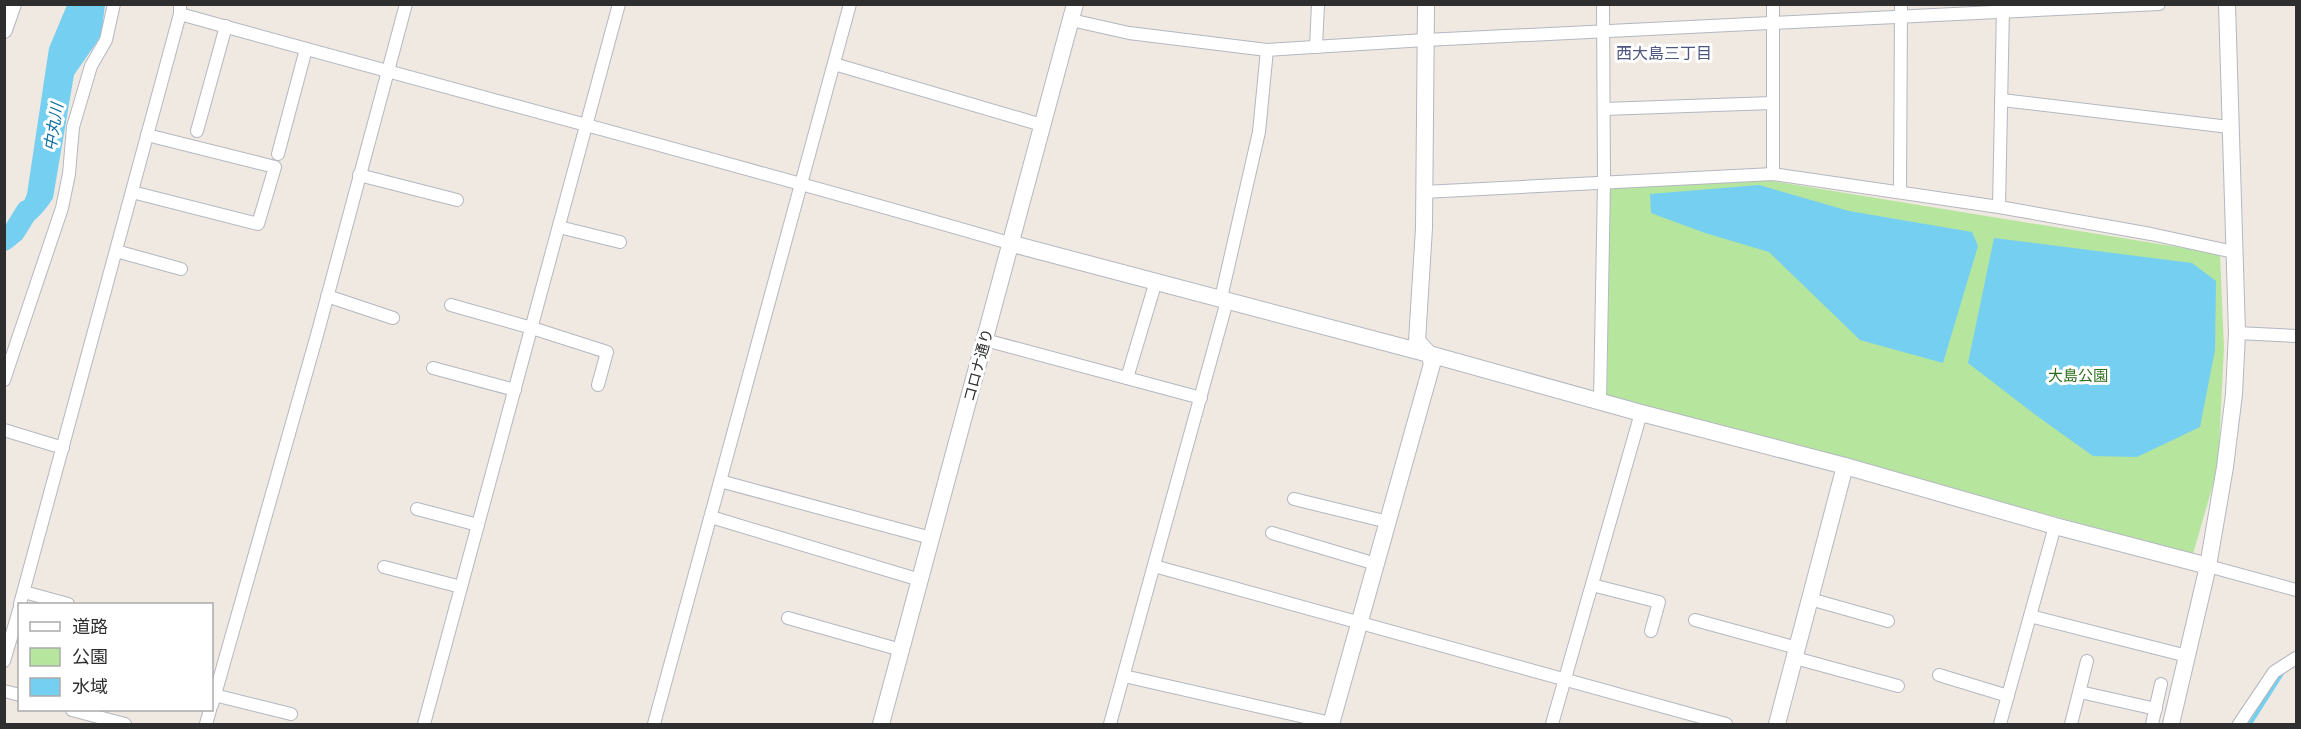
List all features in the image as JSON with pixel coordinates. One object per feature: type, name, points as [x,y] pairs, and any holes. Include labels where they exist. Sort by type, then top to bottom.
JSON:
[{"type":"street","points":[[4,30],[13,4]]},
{"type":"street","points":[[4,380],[62,208],[69,174],[73,126],[91,66],[106,40],[114,4]]},
{"type":"street","points":[[213,699],[327,296],[386,71],[406,4]]},
{"type":"street","points":[[424,724],[619,4]]},
{"type":"street","points":[[654,724],[850,4]]},
{"type":"street","points":[[1316,47],[1318,4]]},
{"type":"street","points":[[1124,676],[1331,724],[1432,364],[1429,354],[1417,341],[1424,228],[1426,4]]},
{"type":"street","points":[[1600,402],[1604,182],[1603,4]]},
{"type":"street","points":[[1773,4],[1773,174]]},
{"type":"street","points":[[1073,12],[1129,33],[1268,50],[1773,23],[1901,11],[2159,4]]},
{"type":"street","points":[[2171,724],[2208,566],[2225,467],[2234,394],[2237,333],[2227,4]]},
{"type":"street","points":[[1999,207],[2003,8]]},
{"type":"street","points":[[52,603],[21,601],[180,9],[226,26],[306,49],[802,183],[1010,243],[1845,466],[2055,526],[2296,590]]},
{"type":"street","points":[[1900,192],[1901,11]]},
{"type":"street","name":"コロナ通り","points":[[880,724],[1073,12]]},
{"type":"street","points":[[197,131],[226,26]]},
{"type":"street","points":[[278,154],[306,49]]},
{"type":"street","points":[[1110,724],[1201,398],[1259,132],[1268,50]]},
{"type":"street","points":[[834,64],[1042,125]]},
{"type":"street","points":[[2002,99],[2229,127]]},
{"type":"street","points":[[1604,109],[1772,103]]},
{"type":"street","points":[[132,192],[258,224],[275,167],[147,135]]},
{"type":"street","points":[[1424,192],[1773,174],[1999,207],[2151,234],[2234,252]]},
{"type":"street","points":[[359,175],[457,200]]},
{"type":"street","points":[[559,227],[620,242]]},
{"type":"street","points":[[116,251],[181,269]]},
{"type":"street","points":[[1127,378],[1156,281]]},
{"type":"street","points":[[327,296],[393,318]]},
{"type":"street","points":[[451,304],[607,352],[598,385]]},
{"type":"street","points":[[2237,333],[2296,336]]},
{"type":"street","points":[[985,340],[1201,398]]},
{"type":"street","points":[[433,368],[515,390]]},
{"type":"street","points":[[1552,724],[1641,413]]},
{"type":"street","points":[[4,430],[63,448]]},
{"type":"street","points":[[1777,724],[1845,466]]},
{"type":"street","points":[[720,481],[932,538]]},
{"type":"street","points":[[1294,499],[1388,522]]},
{"type":"street","points":[[417,509],[478,525]]},
{"type":"street","points":[[711,517],[920,580]]},
{"type":"street","points":[[2000,724],[2055,526]]},
{"type":"street","points":[[1272,533],[1376,564]]},
{"type":"street","points":[[1154,566],[1726,724]]},
{"type":"street","points":[[384,567],[461,587]]},
{"type":"street","points":[[1592,585],[1659,602],[1651,631]]},
{"type":"street","points":[[1810,599],[1888,621]]},
{"type":"street","points":[[4,661],[18,612]]},
{"type":"street","points":[[2030,616],[2187,656]]},
{"type":"street","points":[[788,618],[901,650]]},
{"type":"street","points":[[1695,620],[1898,686]]},
{"type":"street","points":[[2239,724],[2274,672],[2296,658]]},
{"type":"street","points":[[2071,724],[2087,661]]},
{"type":"street","points":[[1939,675],[2008,696]]},
{"type":"street","points":[[2152,724],[2161,684]]},
{"type":"street","points":[[2080,692],[2156,710]]},
{"type":"street","points":[[213,703],[291,714]]},
{"type":"street","points":[[76,711],[125,724]]},
{"type":"green space","name":"大島公園","points":[[1766,180],[2220,254],[2224,348],[2218,467],[2193,554],[1607,395],[1610,188]]},
{"type":"water","points":[[67,5],[105,5],[101,36],[74,75],[53,198],[34,220],[9,236],[27,194],[49,48]]},
{"type":"water","points":[[1759,185],[1849,211],[1972,232],[1978,246],[1943,363],[1860,340],[1769,252],[1705,233],[1651,213],[1650,194]]},
{"type":"water","points":[[1994,238],[2192,263],[2216,281],[2215,350],[2200,427],[2137,457],[2093,456],[1968,363]]},
{"type":"waterway","name":"中丸川","points":[[4,240],[14,232],[27,211]]},
{"type":"waterway","points":[[2250,724],[2283,672]]},
{"type":"district","name":"西大島三丁目","points":[[1664,53]]}]
